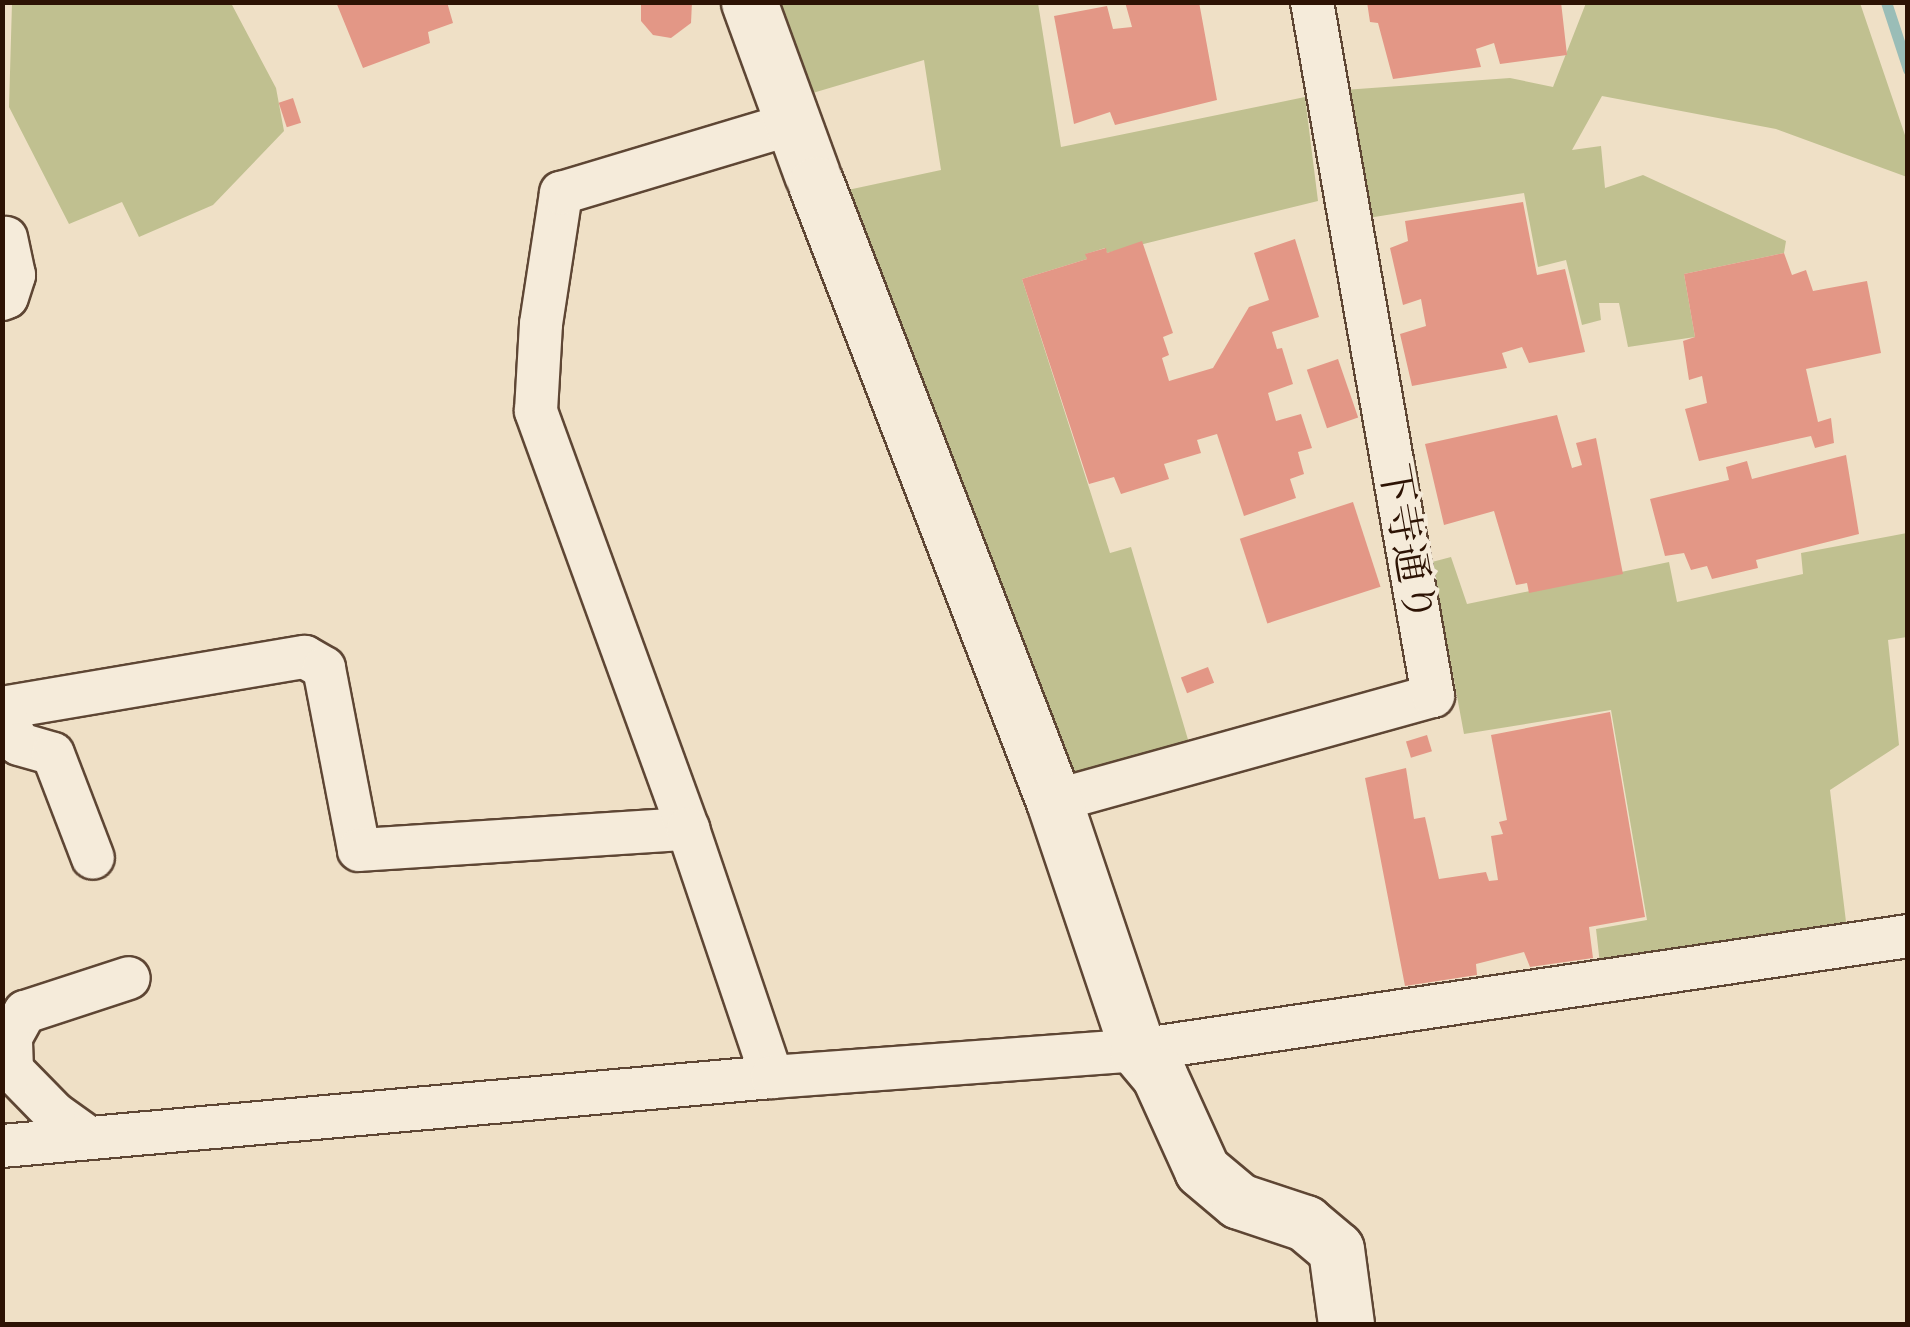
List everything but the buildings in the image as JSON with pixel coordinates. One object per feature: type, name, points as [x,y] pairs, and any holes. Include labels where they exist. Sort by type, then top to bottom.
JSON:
[{"type":"street","points":[[749,2],[1054,801],[1138,1050],[1159,1075],[1202,1170],[1239,1201],[1304,1223],[1336,1249],[1346,1324]]},
{"type":"street","name":"下寺通り","points":[[1054,801],[1433,696],[1312,2]]},
{"type":"street","points":[[772,1077],[688,829],[536,410],[541,324],[560,193],[794,124]]},
{"type":"street","points":[[2,299],[8,297],[14,274],[6,238]]},
{"type":"street","points":[[6,730],[305,657],[324,668],[359,850],[688,829]]},
{"type":"street","points":[[6,730],[53,754],[93,858]]},
{"type":"street","points":[[2,1146],[772,1077],[1138,1050],[1908,936]]},
{"type":"street","points":[[89,1138],[54,1113],[12,1070],[11,1037],[25,1012],[128,978]]},
{"type":"green space","points":[[12,3],[231,3],[276,88],[284,131],[213,205],[139,237],[122,202],[69,224],[9,107]]},
{"type":"green space","points":[[772,3],[1038,3],[1061,147],[1305,97],[1318,201],[1107,253],[1105,248],[1086,254],[1087,259],[1022,279],[1110,553],[1131,547],[1189,743],[1065,775],[843,191],[941,170],[924,60],[806,95]]},
{"type":"green space","points":[[1586,3],[1860,3],[1907,141],[1907,177],[1776,129],[1602,96],[1572,150],[1601,146],[1605,188],[1643,175],[1786,241],[1784,253],[1684,274],[1695,337],[1628,347],[1619,303],[1599,303],[1601,320],[1582,325],[1566,260],[1538,267],[1524,193],[1368,218],[1344,90],[1510,78],[1553,87]]},
{"type":"green space","points":[[1907,533],[1907,637],[1888,640],[1899,745],[1830,790],[1847,930],[1600,964],[1596,929],[1647,920],[1611,710],[1464,734],[1432,562],[1451,557],[1467,604],[1669,562],[1677,602],[1803,574],[1801,553]]},
{"type":"waterway","points":[[1886,2],[1908,69]]}]
